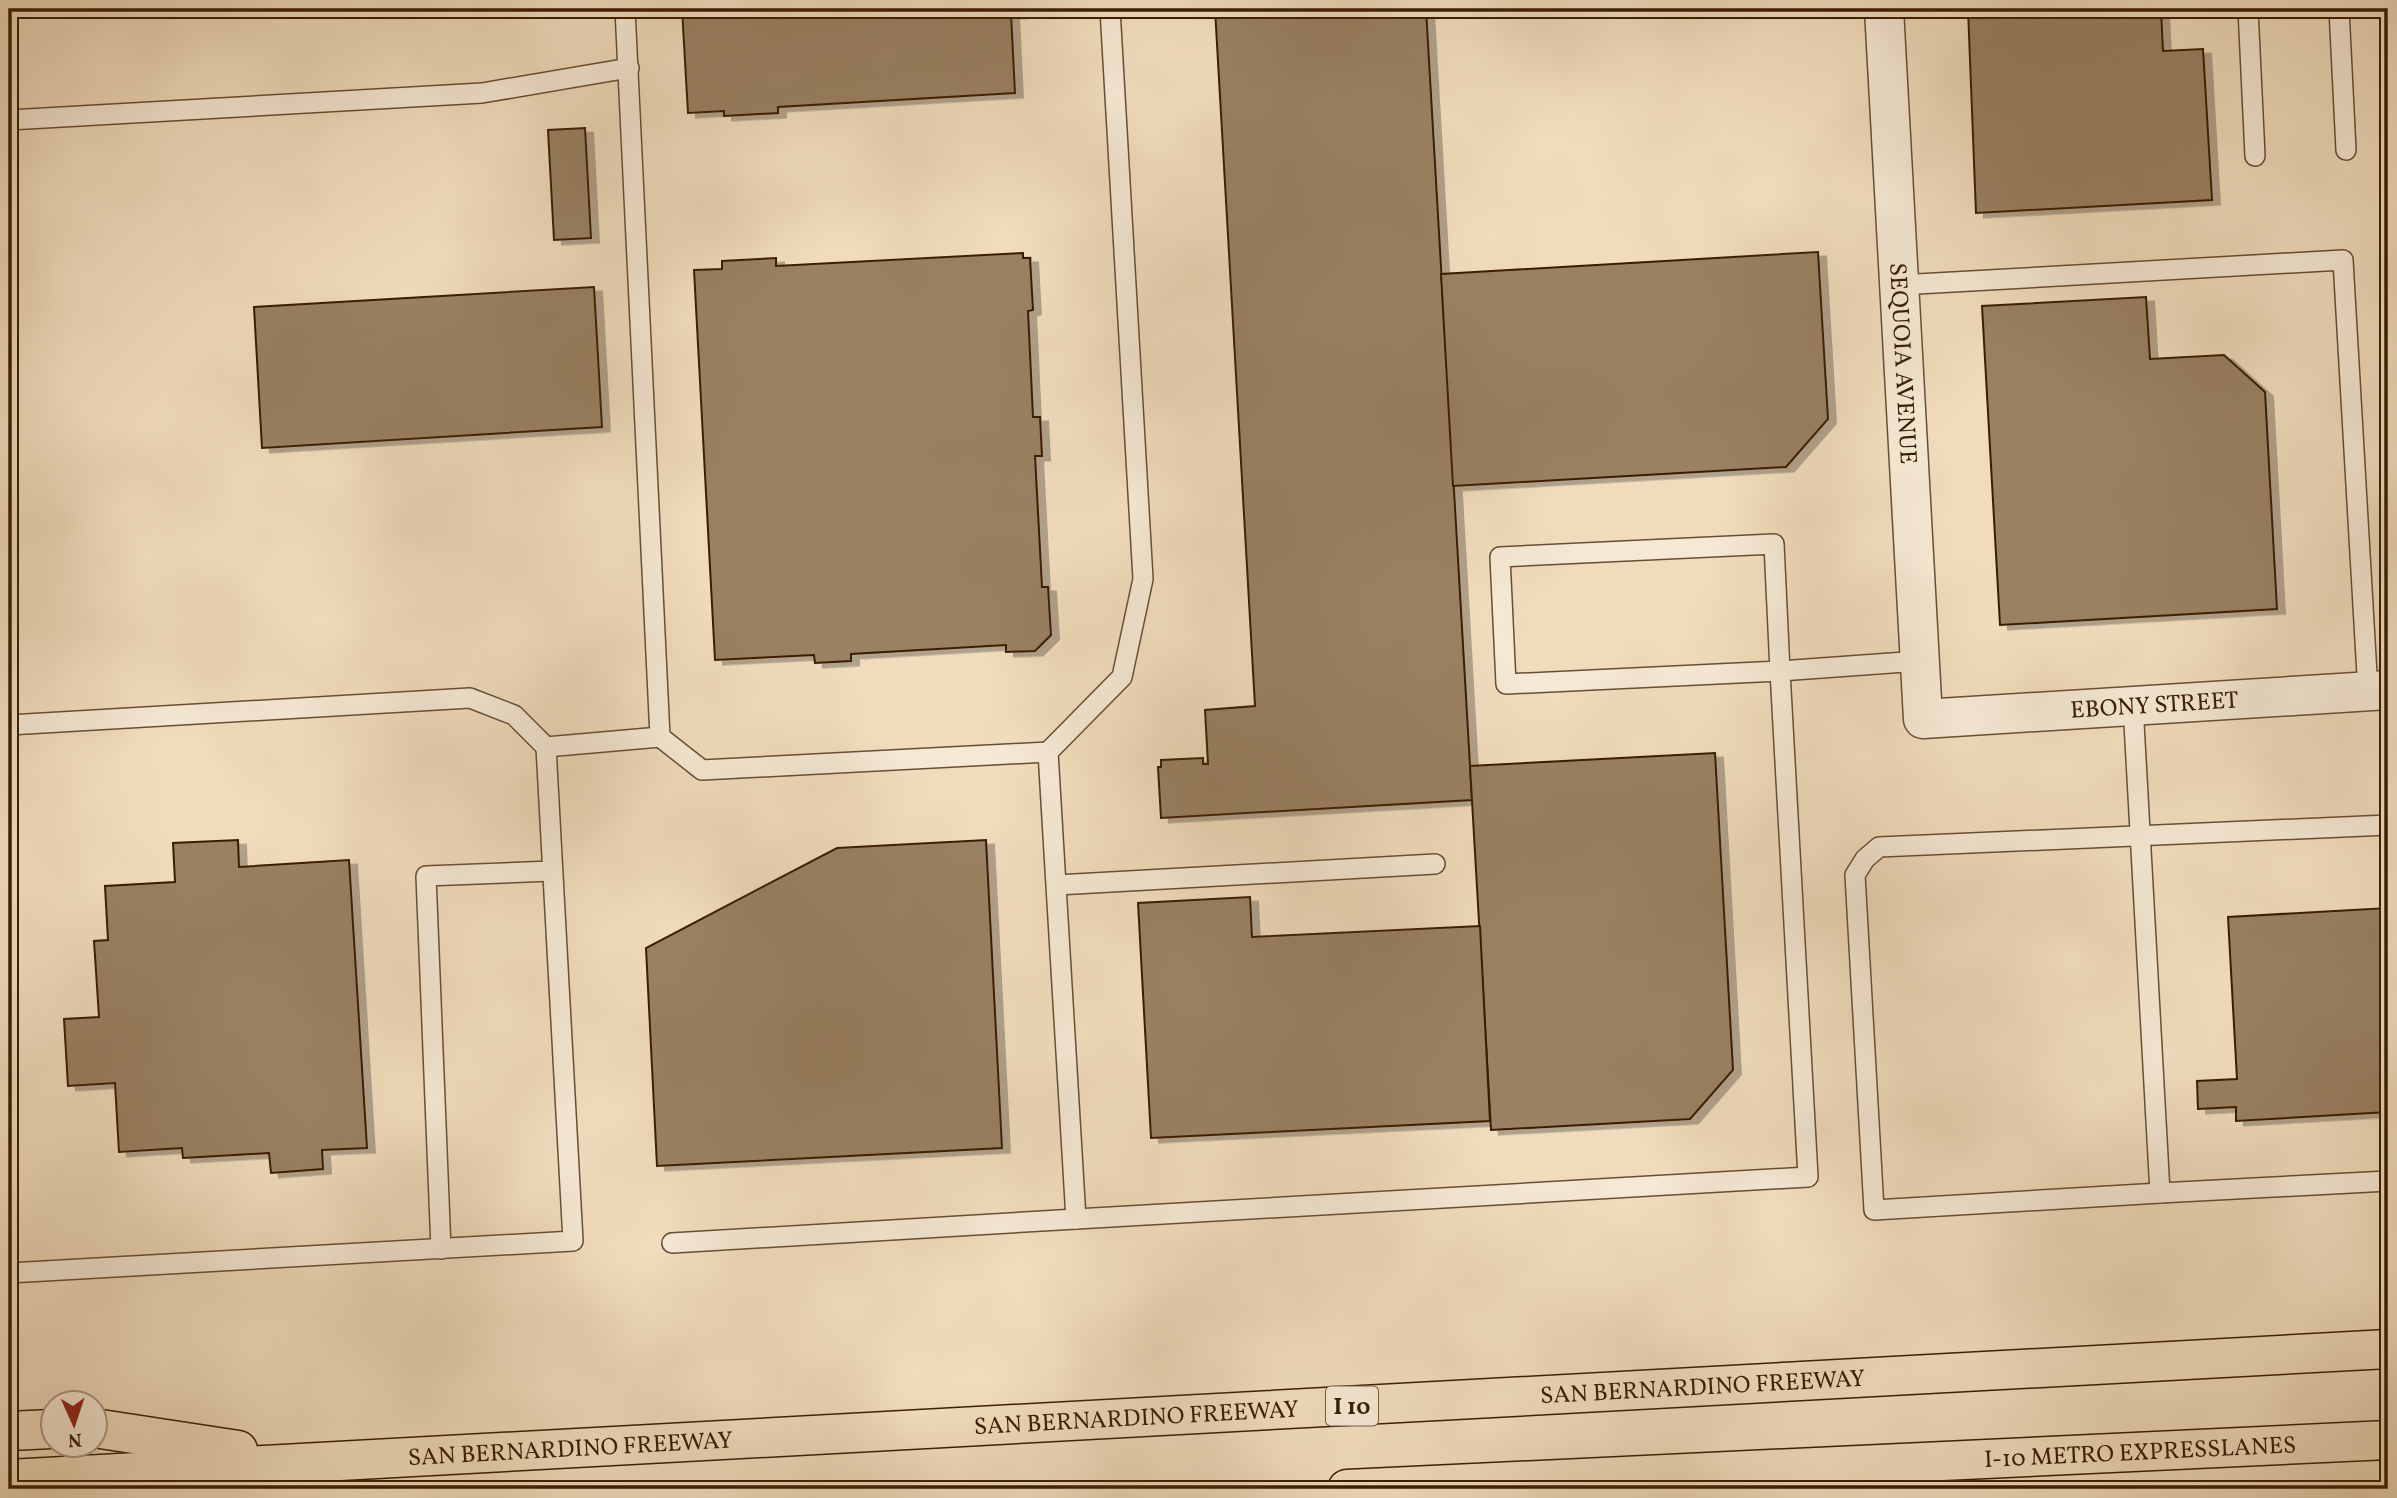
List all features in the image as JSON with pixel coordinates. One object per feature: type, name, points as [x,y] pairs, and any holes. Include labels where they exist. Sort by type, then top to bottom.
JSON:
[{"type":"highway","name":"SAN BERNARDINO FREEWAY","points":[[9,1479],[2388,1349]]},
{"type":"highway","points":[[9,1431],[38,1430]]},
{"type":"highway","points":[[108,1430],[316,1462]]},
{"type":"highway","name":"I-10 METRO EXPRESSLANES","points":[[1347,1489],[2388,1440]]},
{"type":"street","name":"SEQUOIA AVENUE","points":[[1884,9],[1923,719]]},
{"type":"street","name":"EBONY STREET","points":[[1923,719],[2378,691]]},
{"type":"lane","points":[[625,9],[660,737]]},
{"type":"lane","points":[[546,747],[660,737],[702,770],[1048,752],[1122,677],[1143,579],[1111,9]]},
{"type":"lane","points":[[2248,9],[2255,156]]},
{"type":"lane","points":[[2339,9],[2346,150]]},
{"type":"lane","points":[[9,120],[482,93],[629,68]]},
{"type":"lane","points":[[1899,285],[2343,260],[2378,691]]},
{"type":"lane","points":[[672,1243],[1808,1177],[1780,671],[1774,544],[1500,556],[1506,684],[1780,671],[1919,661]]},
{"type":"lane","points":[[9,724],[470,698],[514,715],[546,747],[573,1241],[9,1273]]},
{"type":"lane","points":[[2133,705],[2160,1193]]},
{"type":"lane","points":[[1048,752],[1076,1219]]},
{"type":"lane","points":[[2388,825],[1879,847],[1864,859],[1855,875],[1874,1210],[2388,1181]]},
{"type":"lane","points":[[1057,885],[1435,864]]},
{"type":"lane","points":[[441,1249],[426,876],[551,871]]},
{"type":"building","points":[[682,9],[1017,9],[1017,14],[1011,14],[1015,93],[778,107],[778,113],[724,116],[724,111],[688,113]]},
{"type":"building","points":[[1215,9],[1426,9],[1472,800],[1161,818],[1158,767],[1161,767],[1161,760],[1203,758],[1203,764],[1208,764],[1205,710],[1255,706]]},
{"type":"building","points":[[1968,9],[2161,9],[2163,51],[2203,49],[2212,200],[1976,213]]},
{"type":"building","points":[[585,128],[591,238],[554,240],[548,130]]},
{"type":"building","points":[[1818,252],[1828,419],[1786,467],[1453,486],[1441,274]]},
{"type":"building","points":[[1023,253],[1023,258],[1030,258],[1033,310],[1028,311],[1033,417],[1040,417],[1042,456],[1035,456],[1042,587],[1048,587],[1051,635],[1035,651],[1006,652],[1006,645],[851,654],[851,661],[815,663],[814,655],[715,660],[694,270],[722,269],[722,261],[776,258],[776,266]]},
{"type":"building","points":[[594,287],[602,427],[262,448],[254,307]]},
{"type":"building","points":[[2146,297],[2150,359],[2224,355],[2265,392],[2277,609],[2000,625],[1982,306]]},
{"type":"building","points":[[1715,753],[1733,1070],[1690,1119],[1491,1130],[1470,766]]},
{"type":"building","points":[[238,840],[239,867],[349,860],[367,1148],[322,1150],[323,1169],[271,1173],[269,1153],[183,1158],[182,1148],[119,1152],[115,1083],[68,1086],[64,1019],[99,1017],[94,941],[108,940],[105,886],[175,882],[173,843]]},
{"type":"building","points":[[986,840],[1002,1148],[657,1166],[646,948],[837,848]]},
{"type":"building","points":[[1250,897],[1252,937],[1480,926],[1490,1121],[1151,1138],[1138,903]]},
{"type":"building","points":[[2388,908],[2388,1112],[2236,1121],[2236,1107],[2198,1109],[2197,1081],[2237,1079],[2228,917]]}]
